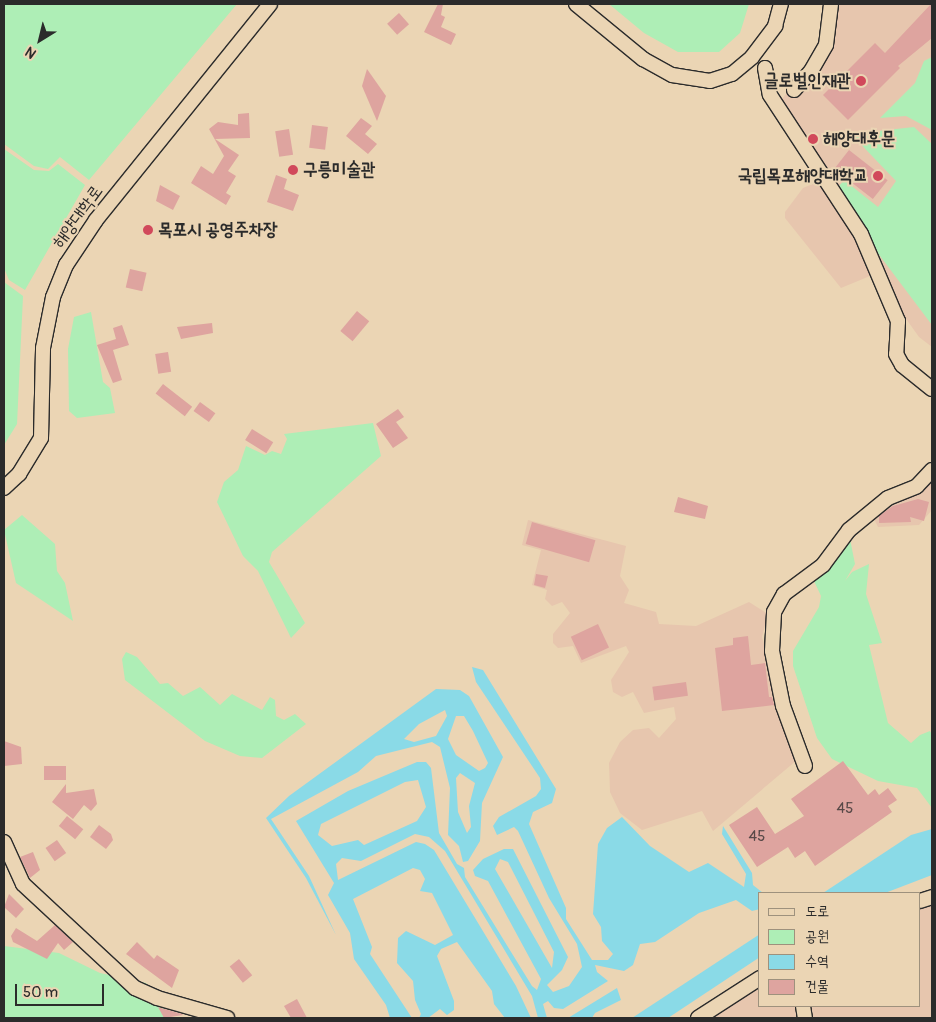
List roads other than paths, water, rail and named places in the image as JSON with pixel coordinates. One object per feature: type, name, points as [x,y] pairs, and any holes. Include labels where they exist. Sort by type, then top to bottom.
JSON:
[{"type":"street","name":"해양대학로","points":[[4,488],[19,474],[41,438],[43,348],[53,297],[66,266],[96,220],[270,4]]},
{"type":"street","points":[[576,4],[643,59],[672,75],[710,81],[732,74],[752,57],[775,26],[782,4]]},
{"type":"street","points":[[794,90],[811,71],[826,45],[831,4]]},
{"type":"street","points":[[765,68],[770,95],[861,234],[898,321],[896,354],[902,365],[932,389]]},
{"type":"street","points":[[806,766],[782,706],[772,651],[774,612],[784,594],[823,565],[849,530],[888,498],[917,486],[932,470]]},
{"type":"street","points":[[4,842],[23,884],[135,988],[157,998],[227,1018]]},
{"type":"street","points":[[698,1018],[758,979]]},
{"type":"water","points":[[472,667],[483,670],[556,789],[552,803],[533,812],[529,824],[566,908],[566,919],[592,960],[608,960],[613,954],[602,941],[601,927],[593,914],[598,844],[607,828],[622,817],[650,846],[689,872],[708,863],[744,887],[746,874],[722,834],[723,826],[752,873],[753,885],[762,892],[758,892],[758,910],[752,911],[736,900],[699,913],[655,942],[640,944],[633,965],[624,971],[595,965],[597,972],[608,981],[563,1009],[554,1008],[548,1001],[543,1004],[547,1018],[538,1018],[532,996],[445,851],[429,837],[415,834],[361,861],[342,858],[336,864],[338,880],[416,842],[425,844],[434,850],[516,986],[531,1018],[505,1018],[494,1004],[492,991],[457,942],[441,949],[437,956],[454,1001],[454,1010],[447,1015],[440,1009],[428,1018],[419,1018],[421,1014],[415,1000],[413,981],[397,963],[398,938],[406,931],[435,945],[453,935],[432,893],[420,891],[425,879],[420,870],[413,868],[353,899],[372,947],[370,954],[412,1018],[390,1018],[386,1005],[354,959],[350,933],[328,895],[334,883],[296,821],[348,791],[417,762],[426,762],[431,768],[439,833],[457,864],[464,868],[465,877],[532,986],[537,990],[541,979],[488,881],[475,876],[473,870],[483,859],[504,849],[513,849],[568,957],[562,970],[547,985],[553,992],[569,986],[582,967],[577,944],[549,898],[518,831],[514,827],[497,835],[493,826],[499,817],[536,796],[541,789],[540,778],[476,682]],"holes":[[[418,780],[426,807],[417,821],[364,845],[358,840],[332,846],[318,835],[321,824],[405,782]],[[500,859],[508,862],[554,952],[552,968],[495,869]]]},
{"type":"water","points":[[436,689],[460,690],[469,696],[503,757],[482,803],[480,841],[468,861],[463,862],[459,846],[448,835],[450,788],[440,747],[432,742],[376,756],[358,772],[271,819],[309,876],[336,935],[306,878],[266,818],[289,796]],"holes":[[[445,710],[447,716],[436,736],[414,742],[404,739],[419,724]],[[456,716],[464,716],[488,763],[485,768],[479,771],[456,755],[448,739]],[[460,773],[475,783],[469,806],[471,827],[467,833],[458,812],[456,778]]]},
{"type":"water","points":[[932,829],[932,875],[888,892],[825,892],[911,835]]},
{"type":"water","points":[[758,935],[758,958],[668,1018],[632,1018]]},
{"type":"water","points":[[617,988],[621,1000],[595,1013],[592,1018],[568,1018]]},
{"type":"place","name":"글로벌인재관","points":[[861,81]]},
{"type":"place","name":"해양대후문","points":[[813,139]]},
{"type":"place","name":"구릉미술관","points":[[293,170]]},
{"type":"place","name":"국립목포해양대학교","points":[[878,176]]},
{"type":"place","name":"목포시 공영주차장","points":[[148,230]]}]
